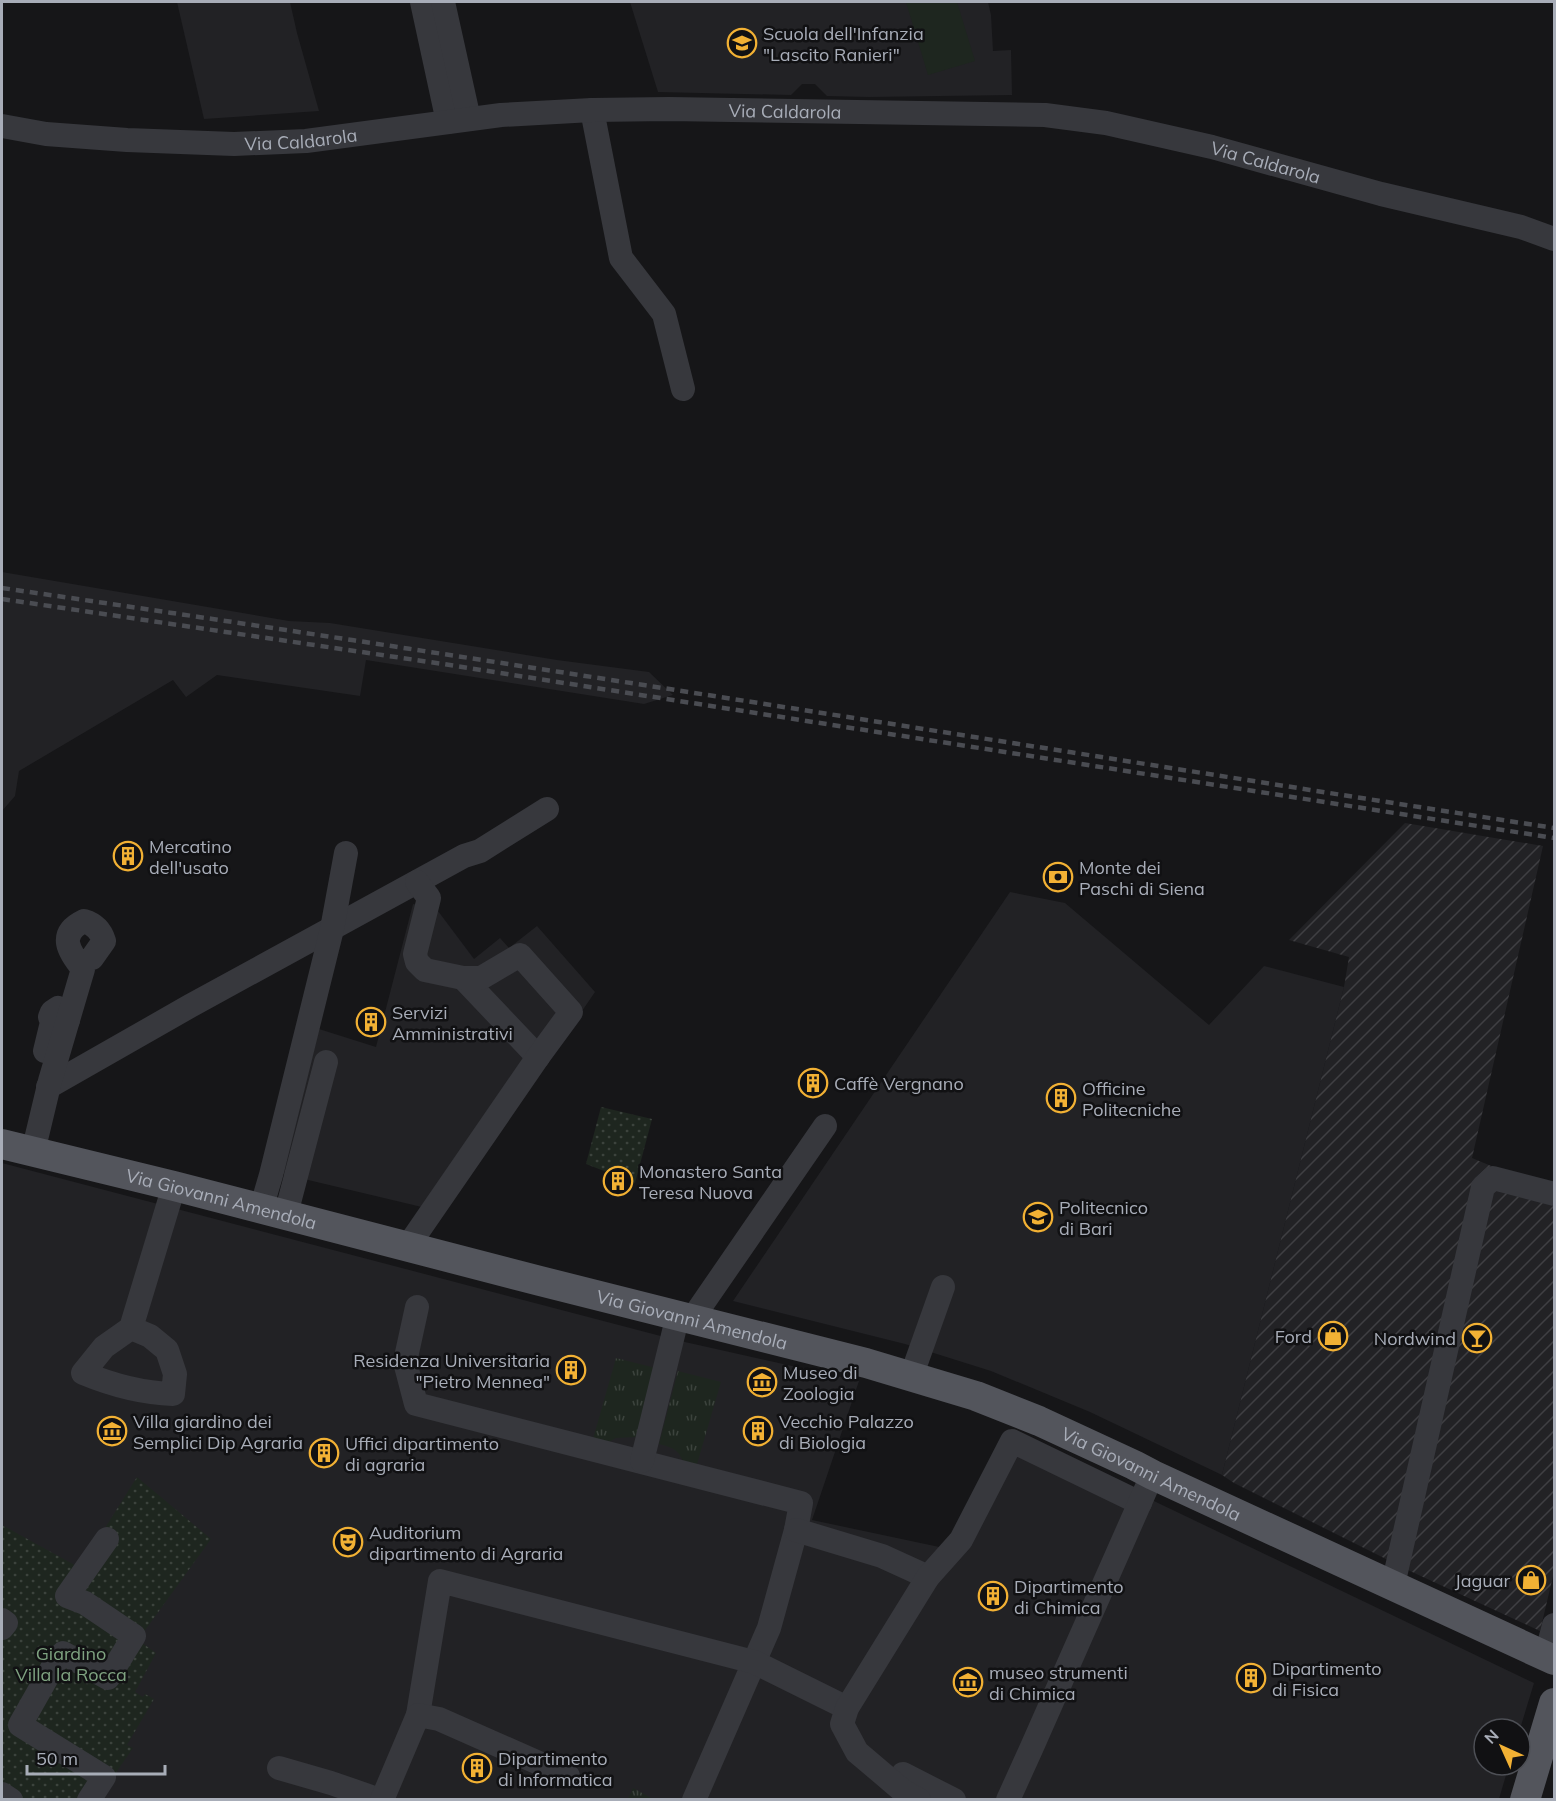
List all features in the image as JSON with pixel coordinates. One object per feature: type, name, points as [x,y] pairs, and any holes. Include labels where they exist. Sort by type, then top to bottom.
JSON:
[{"type":"main road","name":"Via Giovanni Amendola","points":[[2,1144],[866,1363],[976,1396],[1029,1417],[1550,1658]]},
{"type":"main road","points":[[1526,1800],[1554,1703]]},
{"type":"street","points":[[422,2],[458,121]]},
{"type":"street","points":[[443,2],[458,121]]},
{"type":"street","name":"Via Caldarola","points":[[2,126],[46,134],[234,144],[306,141],[518,113],[592,110],[669,109],[1045,115],[1106,123],[1212,147],[1381,194],[1521,227],[1554,239]]},
{"type":"street","points":[[592,110],[621,258],[664,314],[683,389]]},
{"type":"street","points":[[1521,227],[1554,230]]},
{"type":"street","points":[[49,1084],[464,856],[480,851],[547,809]]},
{"type":"street","points":[[274,1212],[274,1164],[332,929],[346,853]]},
{"type":"street","points":[[408,1246],[571,1012],[520,955],[482,978],[463,978],[425,970],[417,963],[415,954],[429,898],[417,882]]},
{"type":"street","points":[[33,1152],[49,1084],[83,969],[71,955],[68,938],[71,930],[84,921],[96,928],[104,941],[92,958]]},
{"type":"street","points":[[463,978],[538,1057]]},
{"type":"street","points":[[32,1105],[52,1022],[50,1017],[52,1012],[58,1008],[65,1013],[68,1020]]},
{"type":"street","points":[[274,1212],[326,1062]]},
{"type":"street","points":[[642,1461],[685,1317],[825,1126]]},
{"type":"street","points":[[1393,1585],[1483,1187],[1493,1178],[1554,1194]]},
{"type":"street","points":[[131,1328],[174,1186]]},
{"type":"street","points":[[911,1377],[943,1287]]},
{"type":"street","points":[[417,1307],[405,1362],[416,1404],[801,1503],[796,1530],[769,1628],[694,1800]]},
{"type":"street","points":[[919,1800],[903,1791],[857,1752],[842,1724],[847,1708],[928,1577],[961,1540],[1012,1441],[1140,1503]]},
{"type":"street","points":[[1008,1800],[1153,1475]]},
{"type":"street","points":[[796,1530],[882,1556],[928,1577]]},
{"type":"street","points":[[89,1800],[104,1777],[20,1725],[63,1653],[108,1678],[134,1636],[85,1603],[67,1596],[107,1539]]},
{"type":"street","points":[[279,1768],[328,1791],[381,1800],[418,1715],[440,1581],[754,1662],[847,1708]]},
{"type":"street","points":[[2,1620],[6,1623],[2,1628]]},
{"type":"street","points":[[1550,1658],[1554,1625]]},
{"type":"street","points":[[418,1715],[439,1719],[568,1776]]},
{"type":"street","points":[[857,1752],[954,1800]]},
{"type":"street","points":[[2,1794],[11,1800]]},
{"type":"shaded area","points":[[177,2],[290,2],[319,111],[204,119]]},
{"type":"shaded area","points":[[630,2],[988,2],[993,51],[1011,50],[1012,95],[827,96],[815,84],[802,84],[791,95],[658,92]]},
{"type":"shaded area","points":[[2,572],[289,621],[330,623],[557,660],[649,672],[673,695],[644,704],[366,660],[360,696],[217,675],[186,697],[173,680],[19,771],[15,796],[2,811]]},
{"type":"shaded area","points":[[1405,823],[1543,846],[1472,1158],[1554,1192],[1554,1572],[1540,1631],[1410,1571],[1222,1475],[1344,987],[1349,957],[1289,940]]},
{"type":"shaded area","name":"Politecnico di Bari","points":[[1010,892],[1065,903],[1209,1025],[1264,966],[1344,987],[1222,1475],[1090,1412],[991,1371],[905,1344],[733,1301]]},
{"type":"shaded area","points":[[413,904],[435,907],[474,959],[500,938],[509,948],[537,926],[595,992],[537,1077],[426,1208],[283,1174],[319,1029],[376,1047]]},
{"type":"shaded area","points":[[2,1163],[676,1340],[859,1381],[812,1520],[944,1548],[1012,1433],[1534,1683],[1524,1717],[1472,1717],[1472,1777],[1505,1777],[1499,1799],[2,1799]]},
{"type":"green space","points":[[906,2],[957,2],[975,61],[928,75]]},
{"type":"green space","points":[[601,1107],[652,1119],[635,1183],[586,1164]]},
{"type":"green space","points":[[616,1358],[656,1368],[637,1437],[616,1438],[607,1443],[593,1439]]},
{"type":"green space","points":[[678,1371],[721,1382],[697,1464],[685,1466],[676,1451],[659,1444]]},
{"type":"green space","name":"Giardino Villa la Rocca","points":[[137,1477],[211,1539],[138,1640],[156,1653],[135,1692],[143,1697],[145,1694],[154,1699],[127,1745],[133,1748],[100,1799],[2,1799],[2,1525],[80,1568]]},
{"type":"green space","points":[[633,1788],[653,1799],[628,1799]]},
{"type":"railway","points":[[2,588],[584,676],[1554,828]]},
{"type":"railway","points":[[2,599],[443,664],[1554,838]]},
{"type":"place","name":"Scuola dell'Infanzia \"Lascito Ranieri\"","points":[[742,43]]},
{"type":"place","name":"Mercatino dell'usato","points":[[128,856]]},
{"type":"place","name":"Monte dei Paschi di Siena","points":[[1058,877]]},
{"type":"place","name":"Servizi Amministrativi","points":[[371,1022]]},
{"type":"place","name":"Caffè Vergnano","points":[[813,1083]]},
{"type":"place","name":"Officine Politecniche","points":[[1061,1098]]},
{"type":"place","name":"Monastero Santa Teresa Nuova","points":[[618,1181]]},
{"type":"place","name":"Politecnico di Bari","points":[[1038,1217]]},
{"type":"place","name":"Ford","points":[[1333,1336]]},
{"type":"place","name":"Nordwind","points":[[1477,1338]]},
{"type":"place","name":"Residenza Universitaria \"Pietro Mennea\"","points":[[571,1370]]},
{"type":"place","name":"Museo di Zoologia","points":[[762,1382]]},
{"type":"place","name":"Villa giardino dei Semplici Dip Agraria","points":[[112,1431]]},
{"type":"place","name":"Vecchio Palazzo di Biologia","points":[[758,1431]]},
{"type":"place","name":"Uffici dipartimento di agraria","points":[[324,1453]]},
{"type":"place","name":"Auditorium dipartimento di Agraria","points":[[348,1542]]},
{"type":"place","name":"Jaguar","points":[[1531,1580]]},
{"type":"place","name":"Dipartimento di Chimica","points":[[993,1596]]},
{"type":"place","name":"Dipartimento di Fisica","points":[[1251,1678]]},
{"type":"place","name":"museo strumenti di Chimica","points":[[968,1682]]},
{"type":"place","name":"Dipartimento di Informatica","points":[[477,1768]]}]
